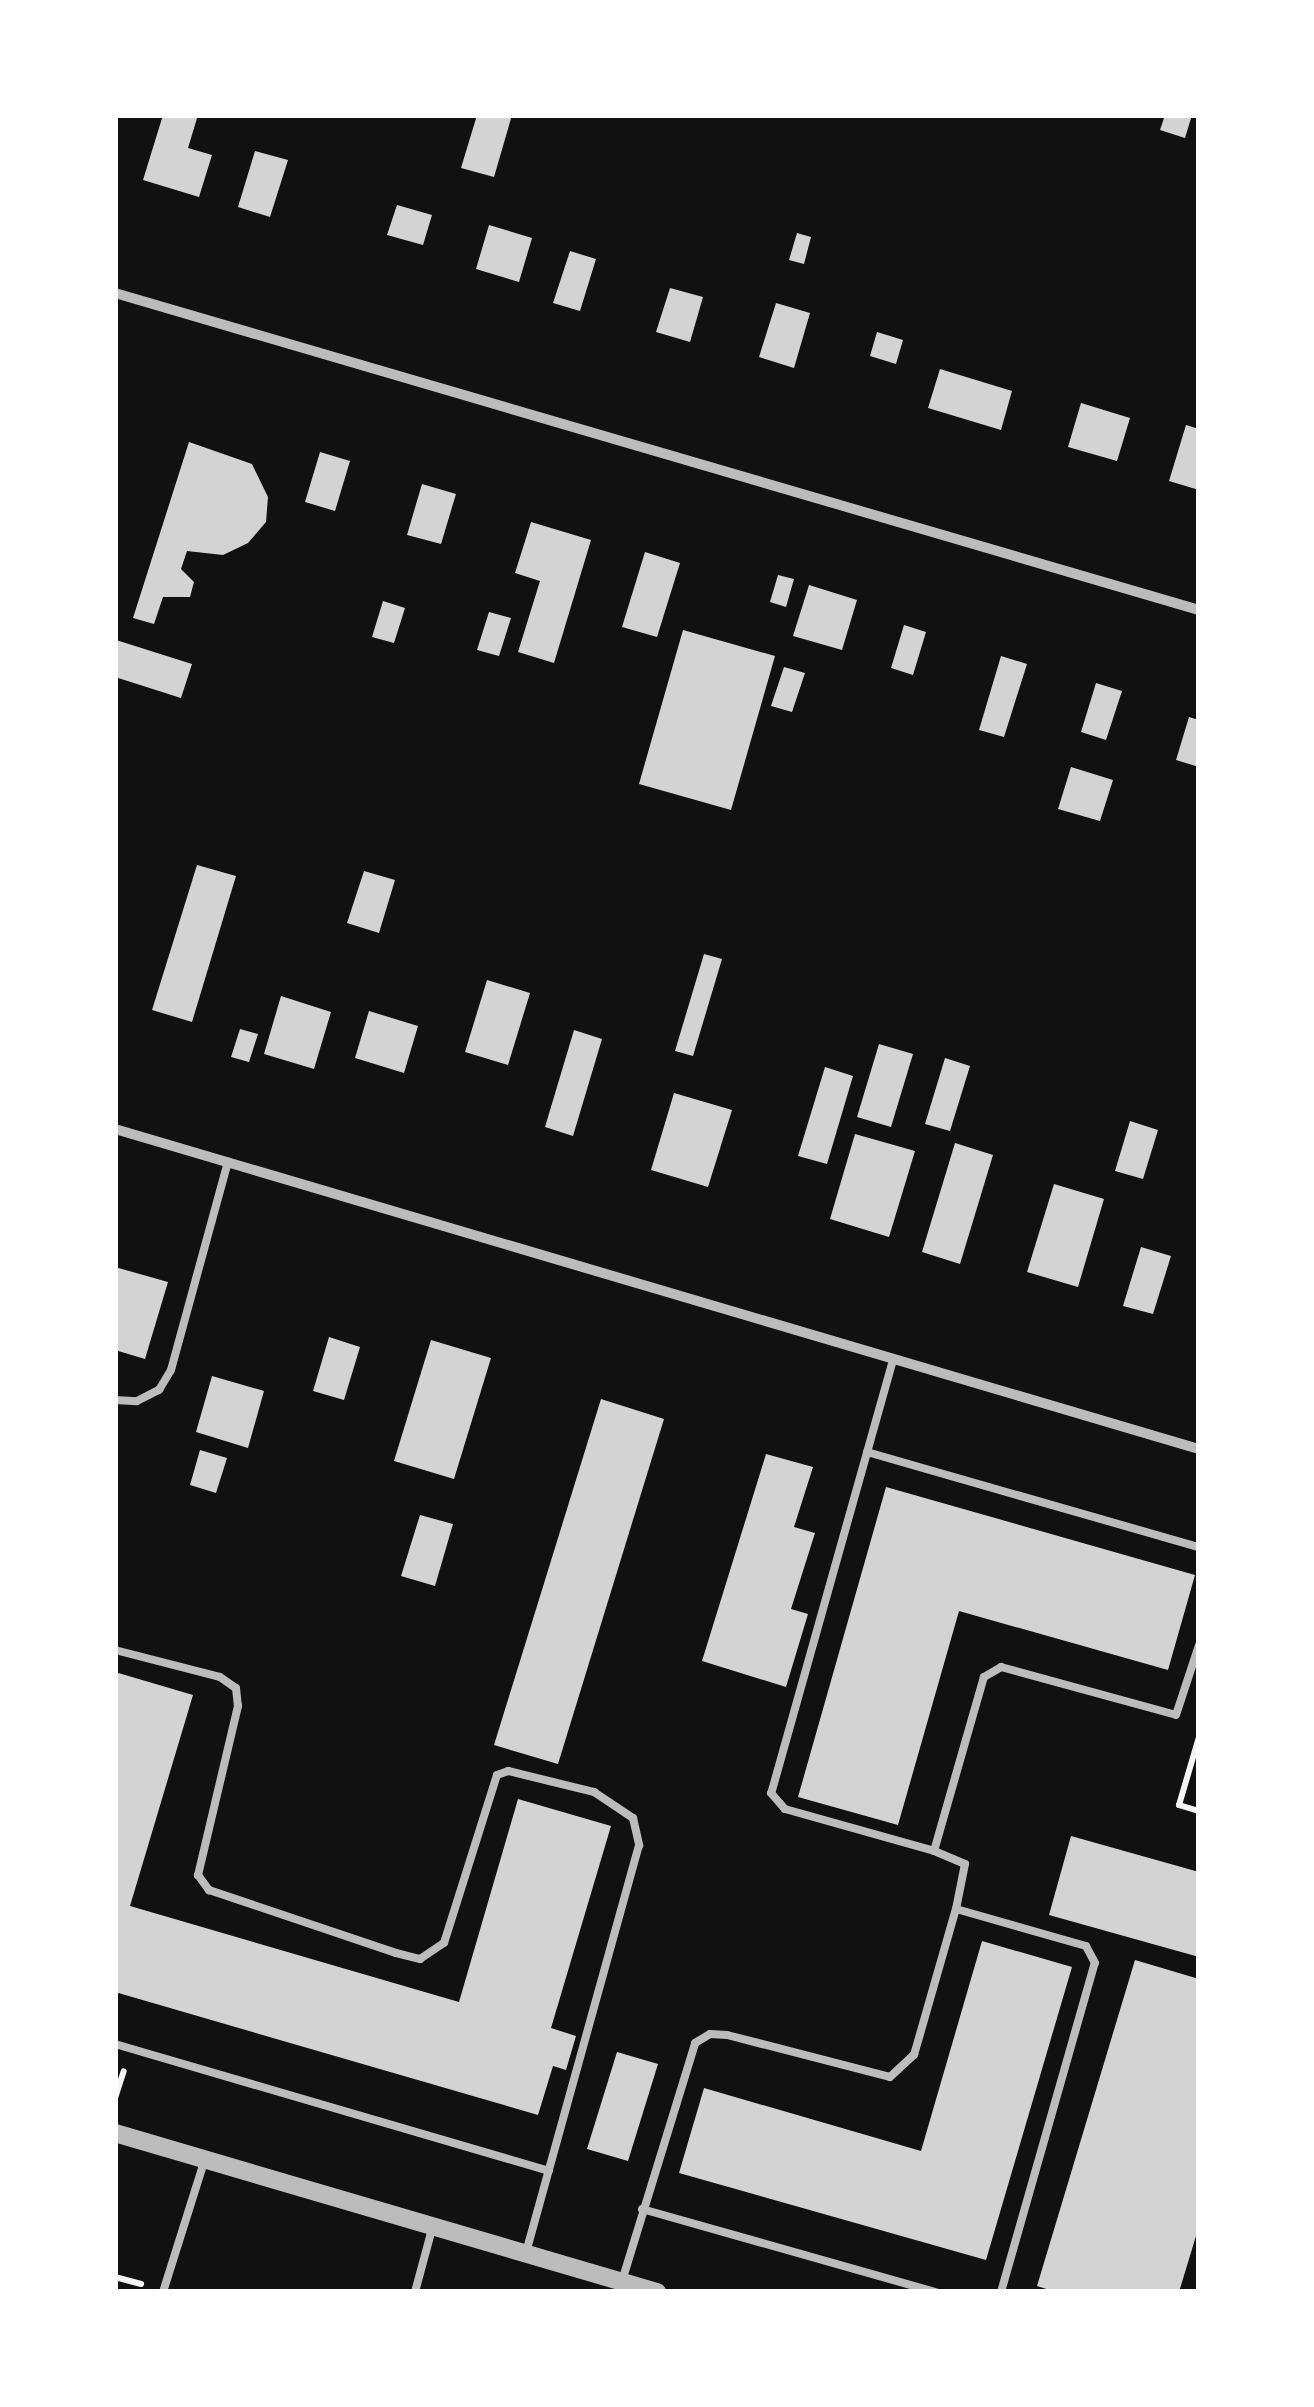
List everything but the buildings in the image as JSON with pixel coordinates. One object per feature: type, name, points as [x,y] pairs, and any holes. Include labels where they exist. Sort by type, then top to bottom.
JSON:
[{"type":"street","points":[[115,293],[1199,610]]},
{"type":"street","points":[[115,1129],[1199,1449]]},
{"type":"street","points":[[115,2133],[657,2292]]},
{"type":"lane","points":[[115,1400],[137,1401],[159,1390],[171,1370],[228,1162]]},
{"type":"lane","points":[[622,2282],[695,2043],[710,2034],[726,2035],[890,2077],[914,2055],[965,1864],[934,1851],[786,1809],[770,1793],[893,1360]]},
{"type":"lane","points":[[867,1452],[1199,1547]]},
{"type":"lane","points":[[934,1851],[987,1672],[1001,1667],[1170,1716],[1180,1708],[1199,1644]]},
{"type":"lane","points":[[115,1650],[220,1677],[236,1688],[238,1706],[198,1874],[209,1890],[396,1953],[420,1960],[444,1943],[496,1775],[508,1771],[594,1792],[634,1818],[639,1845],[526,2254]]},
{"type":"lane","points":[[956,1909],[1086,1946],[1096,1963],[1001,2292]]},
{"type":"lane","points":[[115,2044],[549,2172]]},
{"type":"lane","points":[[163,2292],[205,2159]]},
{"type":"lane","points":[[642,2209],[936,2292]]},
{"type":"lane","points":[[415,2292],[433,2226]]},
{"type":"path","points":[[1199,1737],[1180,1805],[1199,1810]]}]
